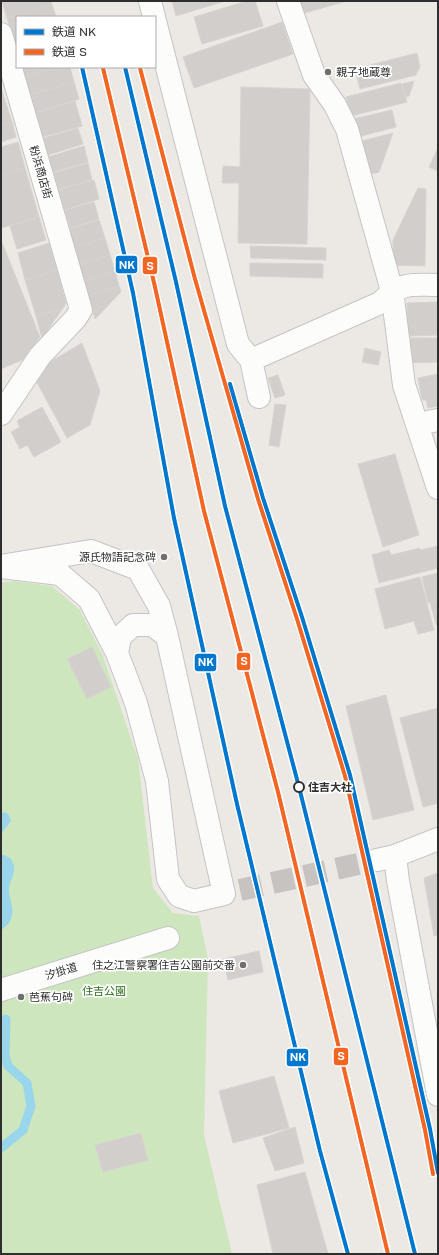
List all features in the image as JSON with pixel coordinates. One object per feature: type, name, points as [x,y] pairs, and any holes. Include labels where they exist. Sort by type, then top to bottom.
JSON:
[{"type":"street","points":[[150,1],[154,16]]},
{"type":"street","points":[[288,1],[314,75],[335,105],[347,129],[392,291],[404,385],[428,422],[438,488]]},
{"type":"street","points":[[156,25],[238,344],[251,360],[259,397]]},
{"type":"street","name":"粉浜商店街","points":[[1,34],[81,310],[75,319],[40,356],[1,414]]},
{"type":"street","points":[[251,360],[380,302],[392,291],[406,285],[438,285]]},
{"type":"street","points":[[91,551],[138,569],[159,606],[232,892],[194,901],[179,896],[168,879],[157,781],[136,703],[117,653],[89,599],[60,574],[1,566],[91,551]]},
{"type":"street","points":[[117,653],[120,637],[133,625],[152,625],[167,636]]},
{"type":"street","points":[[438,838],[386,858],[398,881],[438,1096]]},
{"type":"street","name":"汐掛道","points":[[1,990],[168,938]]},
{"type":"green space","name":"住吉公園","points":[[13,581],[52,586],[80,610],[103,656],[138,759],[153,888],[173,913],[199,916],[208,959],[204,1135],[232,1254],[1,1254],[1,583]]},
{"type":"water","points":[[5,812],[9,815],[11,821],[1,834],[1,813]]},
{"type":"water","points":[[1,854],[11,859],[14,870],[9,887],[12,909],[11,920],[1,930]]},
{"type":"building","points":[[2,1],[51,1],[52,5],[7,18]]},
{"type":"building","points":[[172,1],[225,1],[176,16]]},
{"type":"building","points":[[247,1],[255,1],[263,26],[202,44],[194,17]]},
{"type":"building","points":[[297,1],[347,1],[301,14]]},
{"type":"building","points":[[52,5],[56,16],[16,16],[16,36],[13,37],[7,18]]},
{"type":"building","points":[[282,22],[293,54],[194,88],[183,57]]},
{"type":"building","points":[[16,36],[16,48],[13,37]]},
{"type":"building","points":[[417,53],[420,67],[416,75],[360,89],[355,69]]},
{"type":"building","points":[[22,68],[55,68],[24,77]]},
{"type":"building","points":[[55,68],[70,68],[74,82],[29,95],[24,77]]},
{"type":"building","points":[[414,81],[409,96],[406,97],[402,84]]},
{"type":"building","points":[[74,82],[79,99],[35,113],[29,95]]},
{"type":"building","points":[[401,83],[407,102],[351,116],[346,97]]},
{"type":"building","points":[[241,87],[310,89],[307,244],[238,243],[239,183],[222,183],[223,166],[240,167]]},
{"type":"building","points":[[1,88],[12,122],[1,125]]},
{"type":"building","points":[[75,101],[82,126],[42,137],[35,113]]},
{"type":"building","points":[[392,110],[396,127],[358,137],[353,119]]},
{"type":"building","points":[[12,122],[16,137],[1,142],[1,125]]},
{"type":"building","points":[[78,128],[83,144],[48,155],[44,138]]},
{"type":"building","points":[[393,133],[379,172],[370,174],[362,141]]},
{"type":"building","points":[[18,142],[25,168],[1,175],[1,147]]},
{"type":"building","points":[[84,146],[88,162],[53,172],[48,157]]},
{"type":"building","points":[[438,148],[438,171],[429,167]]},
{"type":"building","points":[[88,163],[92,180],[58,189],[54,173]]},
{"type":"building","points":[[25,168],[39,217],[1,228],[1,175]]},
{"type":"building","points":[[94,180],[99,199],[63,210],[57,190]]},
{"type":"building","points":[[418,188],[426,189],[425,266],[393,265],[393,240]]},
{"type":"building","points":[[94,202],[99,219],[70,228],[65,210]]},
{"type":"building","points":[[39,217],[46,240],[17,249],[10,226]]},
{"type":"building","points":[[99,220],[105,238],[74,247],[69,229]]},
{"type":"building","points":[[105,238],[110,255],[79,264],[74,247]]},
{"type":"building","points":[[1,240],[40,337],[22,360],[1,369]]},
{"type":"building","points":[[49,243],[57,270],[25,280],[18,253]]},
{"type":"building","points":[[250,246],[326,248],[326,260],[251,258]]},
{"type":"building","points":[[110,255],[115,271],[84,281],[79,264]]},
{"type":"building","points":[[250,263],[323,264],[323,278],[250,276]]},
{"type":"building","points":[[57,270],[66,303],[63,308],[36,316],[25,280]]},
{"type":"building","points":[[115,271],[119,286],[88,296],[84,281]]},
{"type":"building","points":[[119,286],[121,292],[95,319],[88,296]]},
{"type":"building","points":[[438,302],[438,335],[408,336],[407,303]]},
{"type":"building","points":[[63,308],[42,338],[36,316]]},
{"type":"building","points":[[409,338],[438,338],[438,362],[409,363]]},
{"type":"building","points":[[82,343],[100,391],[90,425],[67,438],[34,377],[50,362]]},
{"type":"building","points":[[365,348],[381,352],[378,365],[362,362]]},
{"type":"building","points":[[438,374],[438,406],[428,408],[426,400],[422,400],[418,378]]},
{"type":"building","points":[[278,375],[285,395],[275,398],[268,378]]},
{"type":"building","points":[[275,404],[286,405],[279,447],[269,445]]},
{"type":"building","points":[[42,407],[61,442],[34,457],[27,445],[20,449],[11,432],[20,427],[17,421]]},
{"type":"building","points":[[395,454],[419,535],[383,547],[358,464]]},
{"type":"building","points":[[438,546],[438,568],[379,583],[372,555],[389,550],[391,555],[420,548],[420,550]]},
{"type":"building","points":[[438,573],[438,600],[428,603],[422,577]]},
{"type":"building","points":[[420,577],[434,630],[418,634],[414,621],[385,629],[375,589]]},
{"type":"building","points":[[438,600],[438,612],[433,613],[430,602]]},
{"type":"building","points":[[438,612],[438,624],[436,625],[433,613]]},
{"type":"building","points":[[92,647],[111,687],[87,699],[67,659]]},
{"type":"building","points":[[386,695],[414,810],[373,820],[346,706]]},
{"type":"building","points":[[438,708],[438,803],[423,807],[400,718]]},
{"type":"building","points":[[438,873],[438,935],[434,936],[424,878]]},
{"type":"building","name":"住之江警察署住吉公園前交番","points":[[259,951],[263,972],[228,980],[223,959]]},
{"type":"building","points":[[274,1076],[289,1128],[233,1143],[219,1091]]},
{"type":"building","points":[[295,1127],[304,1163],[275,1171],[263,1138]]},
{"type":"building","points":[[141,1133],[148,1160],[103,1172],[95,1145]]},
{"type":"building","points":[[305,1172],[328,1254],[273,1254],[257,1185]]},
{"type":"waterway","points":[[1,1148],[23,1130],[31,1106],[27,1083],[8,1066],[5,1055],[6,1019]]},
{"type":"tunnel","points":[[240,890],[377,860]]},
{"type":"rail line","name":"NK","points":[[82,68],[133,293],[174,518],[237,804],[320,1151],[348,1254]]},
{"type":"rail line","name":"S","points":[[103,68],[155,287],[204,511],[278,792],[388,1254]]},
{"type":"rail line","name":"NK","points":[[125,68],[176,282],[225,506],[299,787],[415,1254]]},
{"type":"rail line","name":"S","points":[[140,68],[195,279],[258,499],[297,619],[345,776],[425,1130],[433,1174]]},
{"type":"rail line","name":"NK","points":[[230,384],[263,498],[302,617],[350,775],[430,1129],[438,1173]]},
{"type":"place","name":"親子地蔵尊","points":[[328,72]]},
{"type":"place","name":"源氏物語記念碑","points":[[164,557]]},
{"type":"place","name":"住吉大社","points":[[299,787]]},
{"type":"place","name":"住之江警察署住吉公園前交番","points":[[243,965]]},
{"type":"place","name":"芭蕉句碑","points":[[21,997]]}]
